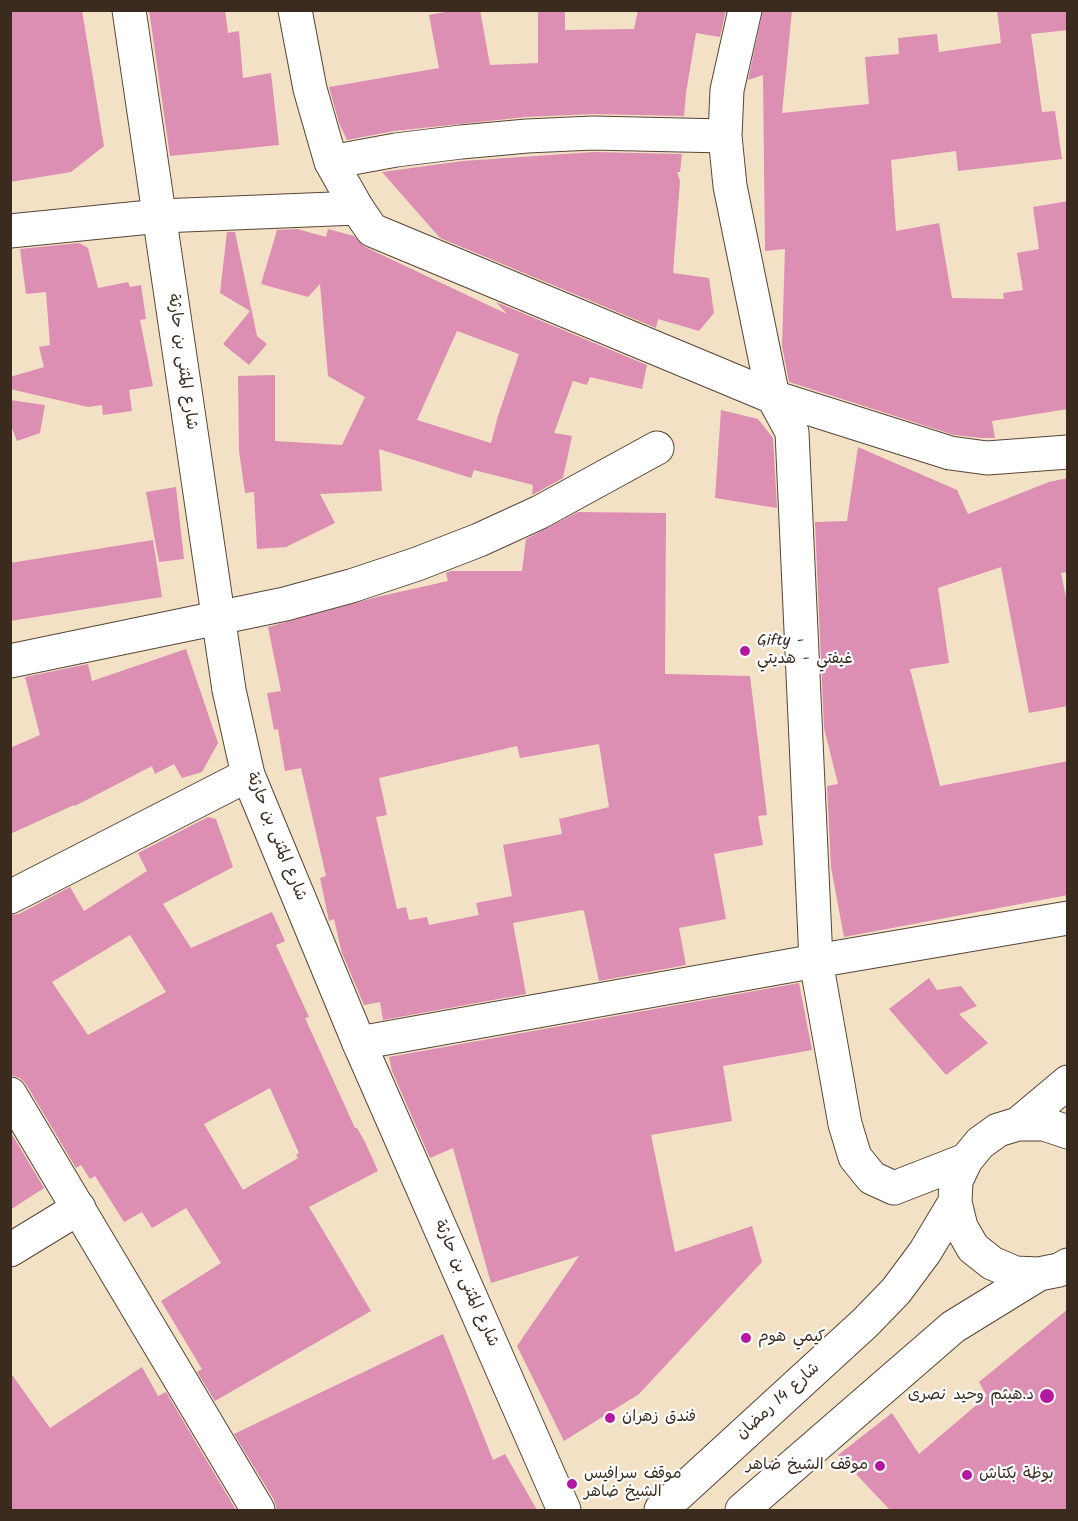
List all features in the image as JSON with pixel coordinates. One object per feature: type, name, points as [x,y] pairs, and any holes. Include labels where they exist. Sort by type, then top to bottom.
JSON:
[{"type":"street","name":"شارع المثنى بن حارثة","points":[[129,10],[229,690],[248,775],[359,1043],[564,1510]]},
{"type":"street","points":[[295,10],[310,89],[331,162],[372,230],[773,397],[950,453],[987,458],[1068,452]]},
{"type":"street","points":[[745,10],[727,90],[725,136],[730,186],[773,397],[792,432],[816,960],[845,1125],[855,1157],[872,1178],[894,1188],[966,1160]]},
{"type":"street","points":[[331,162],[450,143],[527,136],[593,133],[725,136]]},
{"type":"street","points":[[10,231],[160,216],[357,208]]},
{"type":"street","points":[[10,661],[218,619],[351,586],[479,540],[540,512],[657,448]]},
{"type":"street","points":[[10,897],[248,775]]},
{"type":"street","points":[[359,1043],[816,960],[1068,918]]},
{"type":"street","points":[[1018,1124],[1068,1082]]},
{"type":"street","points":[[10,1094],[258,1510]]},
{"type":"street","points":[[1053,1270],[1015,1273],[992,1263],[973,1248],[961,1227],[956,1202],[956,1181],[966,1160],[980,1143],[998,1130],[1018,1124],[1044,1124],[1068,1132]]},
{"type":"street","name":"شارع 14 رمضان","points":[[661,1510],[896,1292],[925,1252],[956,1202]]},
{"type":"street","points":[[10,1250],[79,1209]]},
{"type":"street","points":[[742,1510],[953,1328],[1053,1270]]},
{"type":"building","points":[[10,10],[82,10],[104,146],[71,172],[10,182]]},
{"type":"building","points":[[149,10],[225,10],[228,33],[239,31],[243,78],[271,73],[279,145],[170,156]]},
{"type":"building","points":[[456,10],[480,10],[490,65],[538,63],[538,10],[565,10],[565,30],[634,29],[638,10],[726,10],[720,37],[696,33],[684,116],[593,114],[526,117],[394,131],[347,140],[339,123],[329,87],[439,68],[429,15]]},
{"type":"building","points":[[763,10],[792,10],[782,113],[869,104],[865,57],[899,54],[898,38],[937,34],[939,52],[1001,43],[997,10],[1068,10],[1068,30],[1031,34],[1042,112],[1055,111],[1062,159],[958,171],[956,151],[891,160],[896,231],[939,223],[952,298],[1004,299],[1003,293],[1023,290],[1017,253],[1039,249],[1033,207],[1068,201],[1068,409],[992,421],[995,438],[981,438],[954,435],[789,382],[782,346],[785,249],[765,251],[763,75],[748,80]]},
{"type":"building","points":[[593,152],[682,154],[680,172],[677,172],[680,181],[673,273],[709,278],[714,313],[699,331],[658,319],[656,328],[440,238],[382,172],[463,161]]},
{"type":"building","points":[[297,229],[326,237],[328,229],[354,236],[365,247],[507,314],[496,302],[647,365],[642,389],[590,377],[587,385],[573,381],[554,433],[572,436],[563,478],[532,495],[533,485],[474,470],[471,478],[379,449],[382,491],[320,494],[335,523],[286,547],[257,549],[254,492],[245,493],[239,451],[238,376],[275,375],[275,441],[342,445],[365,397],[328,376],[320,284],[308,297],[261,284],[277,230]],"holes":[[[457,331],[519,354],[491,443],[417,420]]]},
{"type":"building","points":[[227,232],[235,232],[257,336],[267,344],[249,365],[223,344],[250,311],[220,293]]},
{"type":"building","points":[[79,243],[88,248],[98,288],[128,282],[130,287],[141,285],[146,319],[140,320],[153,386],[129,390],[132,411],[103,415],[102,405],[88,407],[10,389],[10,377],[44,367],[39,347],[50,345],[46,292],[26,294],[20,249]]},
{"type":"building","points":[[10,400],[45,405],[40,433],[17,441],[10,423]]},
{"type":"building","points":[[721,410],[758,419],[773,438],[777,508],[715,498]]},
{"type":"building","points":[[858,447],[957,490],[968,514],[1049,482],[1068,478],[1068,572],[1061,573],[1068,607],[1068,706],[1029,713],[1001,567],[938,588],[949,663],[910,669],[940,786],[1068,761],[1068,895],[844,937],[831,867],[827,786],[838,784],[824,728],[815,522],[847,521]]},
{"type":"building","points":[[176,487],[184,559],[159,562],[146,492]]},
{"type":"building","points":[[578,512],[666,513],[665,674],[750,676],[767,815],[758,816],[763,845],[714,854],[726,919],[679,928],[686,965],[599,981],[582,910],[513,923],[526,994],[383,1020],[380,1002],[364,1005],[342,953],[334,919],[329,921],[320,878],[326,876],[301,768],[285,771],[278,729],[274,730],[267,693],[281,691],[268,627],[377,597],[448,581],[446,573],[451,571],[522,571],[526,539]],"holes":[[[599,744],[609,807],[559,819],[562,834],[503,845],[512,896],[476,903],[479,915],[429,925],[427,917],[409,920],[406,907],[397,909],[376,817],[387,815],[379,778],[517,746],[520,758]]]},
{"type":"building","points":[[153,540],[162,597],[10,621],[10,563]]},
{"type":"building","points":[[186,649],[218,743],[202,772],[182,778],[174,764],[155,774],[152,766],[75,806],[10,834],[10,748],[40,735],[25,677],[88,664],[92,681]]},
{"type":"building","points":[[208,817],[216,819],[233,867],[163,904],[191,948],[272,912],[285,941],[276,945],[309,1017],[305,1018],[355,1128],[365,1142],[378,1171],[309,1207],[371,1311],[215,1401],[197,1372],[202,1369],[161,1301],[221,1263],[186,1208],[152,1228],[142,1212],[124,1222],[95,1176],[90,1179],[81,1165],[76,1168],[26,1084],[20,1078],[10,1075],[10,915],[19,914],[70,887],[84,911],[147,871],[138,853]],"holes":[[[130,935],[166,992],[88,1035],[52,982]],[[270,1088],[299,1153],[296,1155],[298,1158],[243,1190],[204,1124]]]},
{"type":"building","points":[[929,978],[937,990],[961,986],[977,1006],[959,1014],[988,1043],[946,1075],[889,1009]]},
{"type":"building","points":[[799,983],[812,1050],[723,1066],[732,1121],[651,1135],[675,1252],[752,1226],[762,1262],[639,1394],[564,1441],[517,1346],[579,1256],[491,1283],[453,1148],[430,1158],[392,1071],[389,1057]]},
{"type":"building","points":[[10,1131],[44,1188],[10,1210]]},
{"type":"building","points":[[1068,1309],[1068,1510],[890,1510],[838,1455],[892,1413],[919,1454],[987,1396],[979,1382]]},
{"type":"building","points":[[443,1334],[493,1460],[505,1454],[537,1510],[277,1510],[274,1500],[234,1434]]},
{"type":"building","points":[[142,1367],[158,1396],[166,1392],[236,1510],[10,1510],[10,1372],[50,1428]]},
{"type":"place","name":"Gifty - غيفتي - هديتي","points":[[745,651]]},
{"type":"place","name":"كيمي هوم","points":[[746,1338]]},
{"type":"place","name":"د.هيثم وحيد نصرى","points":[[1047,1396]]},
{"type":"place","name":"فندق زهران","points":[[610,1418]]},
{"type":"place","name":"موقف الشيخ ضاهر","points":[[880,1466]]},
{"type":"place","name":"بوظة بكتاش","points":[[967,1475]]},
{"type":"place","name":"موقف سرافيس الشيخ ضاهر","points":[[572,1484]]}]
